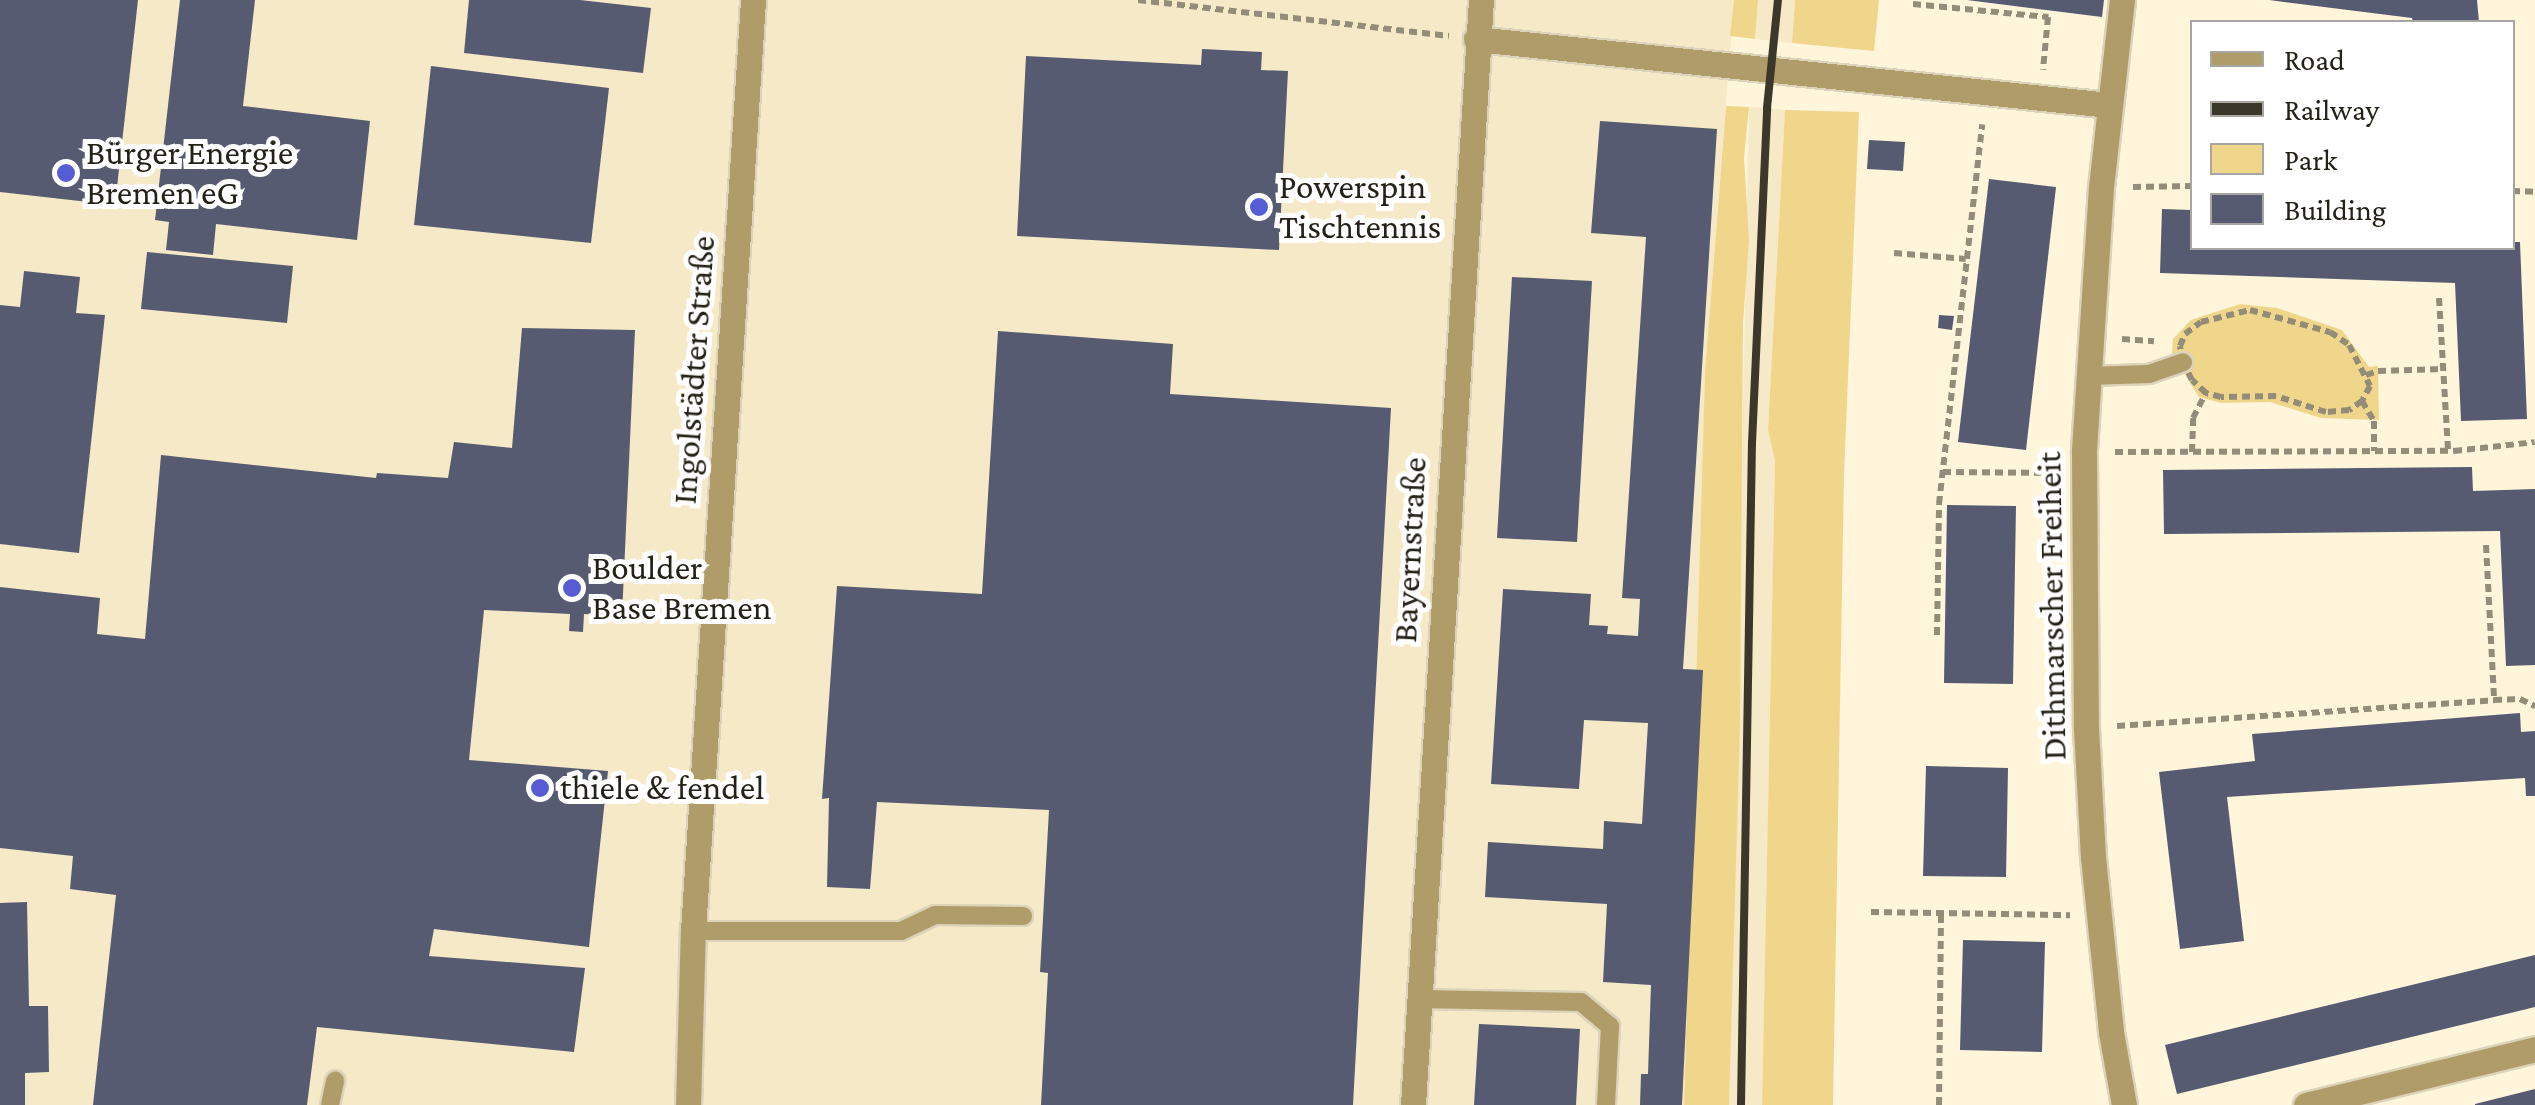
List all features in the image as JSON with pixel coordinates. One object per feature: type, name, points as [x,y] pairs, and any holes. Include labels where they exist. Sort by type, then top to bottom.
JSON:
[{"type":"street","name":"Ingolstädter Straße","points":[[688,1105],[693,930],[753,0]]},
{"type":"street","name":"Bayernstraße","points":[[1413,1105],[1481,0]]},
{"type":"street","name":"Dithmarscher Freiheit","points":[[2122,0],[2101,187],[2084,463],[2086,728],[2097,916],[2124,1105]]},
{"type":"street","points":[[1476,39],[2109,104]]},
{"type":"street","points":[[2306,1105],[2535,1049]]},
{"type":"lane","points":[[2089,376],[2149,374],[2181,354]]},
{"type":"lane","points":[[693,930],[901,931],[935,915],[1023,916]]},
{"type":"lane","points":[[1419,999],[1581,1002],[1610,1026],[1606,1105]]},
{"type":"lane","points":[[330,1105],[335,1080]]},
{"type":"path","points":[[1138,0],[1476,39]]},
{"type":"path","points":[[1913,4],[2048,17],[2042,73]]},
{"type":"path","points":[[1937,635],[1942,472],[1982,122]]},
{"type":"path","points":[[2101,187],[2190,186]]},
{"type":"path","points":[[1894,253],[1966,259]]},
{"type":"path","points":[[2440,298],[2448,451]]},
{"type":"path","points":[[2250,310],[2330,332],[2349,345],[2370,386],[2362,401],[2349,410],[2326,412],[2276,396],[2221,397],[2206,393],[2192,380],[2181,354],[2201,322],[2250,310]]},
{"type":"path","points":[[2092,338],[2181,354]]},
{"type":"path","points":[[2366,375],[2444,368]]},
{"type":"path","points":[[2192,452],[2194,418],[2206,393]]},
{"type":"path","points":[[2362,401],[2374,420],[2374,451]]},
{"type":"path","points":[[1942,472],[2192,452],[2448,451],[2535,442]]},
{"type":"path","points":[[2486,545],[2494,700]]},
{"type":"path","points":[[2086,728],[2494,700],[2520,699],[2535,706]]},
{"type":"path","points":[[1871,912],[2097,916]]},
{"type":"path","points":[[1939,1105],[1941,913]]},
{"type":"shaded area","points":[[0,0],[1734,0],[1705,371],[1684,1105],[0,1105]]},
{"type":"shaded area","points":[[1758,0],[1795,0],[1792,43],[1755,39]]},
{"type":"shaded area","points":[[1749,107],[1785,110],[1768,430],[1775,461],[1762,1105],[1729,1105]]},
{"type":"green space","points":[[1734,0],[1758,0],[1755,39],[1730,36]]},
{"type":"green space","points":[[1795,0],[1879,0],[1874,51],[1792,43]]},
{"type":"green space","points":[[1726,106],[1749,107],[1744,158],[1749,241],[1743,323],[1740,726],[1729,1105],[1684,1105],[1705,371]]},
{"type":"green space","points":[[1785,110],[1859,112],[1844,475],[1833,1105],[1762,1105],[1775,461],[1768,430]]},
{"type":"green space","points":[[2240,304],[2277,308],[2342,330],[2369,367],[2378,366],[2379,420],[2321,418],[2270,402],[2221,403],[2199,397],[2172,354],[2173,339],[2191,320]]},
{"type":"building","points":[[0,0],[138,0],[115,205],[0,192]]},
{"type":"building","points":[[180,0],[255,0],[243,106],[370,121],[357,240],[216,224],[213,255],[166,250],[169,222],[155,220]]},
{"type":"building","points":[[469,0],[580,0],[651,8],[643,73],[464,53]]},
{"type":"building","points":[[1967,0],[2104,0],[2102,17]]},
{"type":"building","points":[[2269,0],[2477,0],[2479,20],[2412,18]]},
{"type":"building","points":[[1202,49],[1262,52],[1261,70],[1288,71],[1279,250],[1017,236],[1026,56],[1201,65]]},
{"type":"building","points":[[431,66],[609,88],[591,243],[414,225]]},
{"type":"building","points":[[1600,121],[1717,129],[1683,669],[1703,670],[1682,1105],[1640,1105],[1641,1074],[1648,1074],[1651,985],[1603,982],[1607,904],[1485,897],[1488,842],[1603,849],[1604,821],[1642,824],[1648,723],[1584,720],[1579,789],[1491,784],[1503,589],[1591,594],[1589,625],[1608,626],[1607,634],[1638,636],[1640,599],[1622,598],[1646,237],[1591,233]]},
{"type":"building","points":[[1869,140],[1905,142],[1903,171],[1867,169]]},
{"type":"building","points":[[1989,179],[2056,187],[2026,450],[1958,442]]},
{"type":"building","points":[[2162,209],[2190,210],[2190,250],[2515,250],[2515,242],[2520,242],[2527,419],[2461,421],[2455,283],[2160,273]]},
{"type":"building","points":[[147,252],[293,266],[287,323],[141,309]]},
{"type":"building","points":[[24,271],[80,277],[76,313],[105,315],[79,553],[0,544],[0,305],[20,307]]},
{"type":"building","points":[[1512,277],[1592,281],[1577,542],[1497,538]]},
{"type":"building","points":[[1939,315],[1954,316],[1952,330],[1938,328]]},
{"type":"building","points":[[522,328],[635,330],[622,616],[584,614],[583,632],[569,631],[570,614],[484,610],[469,760],[608,771],[589,947],[434,929],[429,956],[585,968],[574,1052],[317,1027],[307,1105],[93,1105],[116,895],[70,889],[73,856],[0,848],[0,587],[100,598],[97,634],[145,639],[161,455],[376,478],[377,473],[448,478],[454,442],[512,448]]},
{"type":"building","points":[[998,331],[1173,344],[1170,394],[1391,408],[1353,1105],[1041,1105],[1048,973],[1040,972],[1049,810],[877,802],[870,889],[827,887],[829,798],[822,799],[837,586],[982,594]]},
{"type":"building","points":[[2472,467],[2473,491],[2535,489],[2535,665],[2506,666],[2500,531],[2164,534],[2163,470]]},
{"type":"building","points":[[1947,505],[2016,506],[2013,684],[1944,683]]},
{"type":"building","points":[[2520,713],[2521,732],[2535,731],[2535,796],[2526,796],[2525,778],[2227,797],[2244,941],[2180,949],[2159,772],[2255,761],[2252,734]]},
{"type":"building","points":[[1926,766],[2008,768],[2006,877],[1923,876]]},
{"type":"building","points":[[27,902],[29,1006],[48,1006],[49,1072],[25,1073],[25,1105],[0,1105],[0,903]]},
{"type":"building","points":[[1963,940],[2045,942],[2042,1052],[1960,1050]]},
{"type":"building","points":[[2535,955],[2535,1007],[2177,1094],[2165,1045]]},
{"type":"building","points":[[1479,1024],[1580,1029],[1576,1105],[1474,1105]]},
{"type":"building","points":[[2535,1089],[2535,1105],[2475,1105],[2475,1104]]},
{"type":"railway","points":[[1741,1105],[1752,443],[1767,108],[1778,0]]},
{"type":"place","name":"Bürger Energie Bremen eG","points":[[66,173]]},
{"type":"place","name":"Powerspin Tischtennis","points":[[1259,207]]},
{"type":"place","name":"Boulder Base Bremen","points":[[572,588]]},
{"type":"place","name":"thiele & fendel","points":[[540,788]]}]
